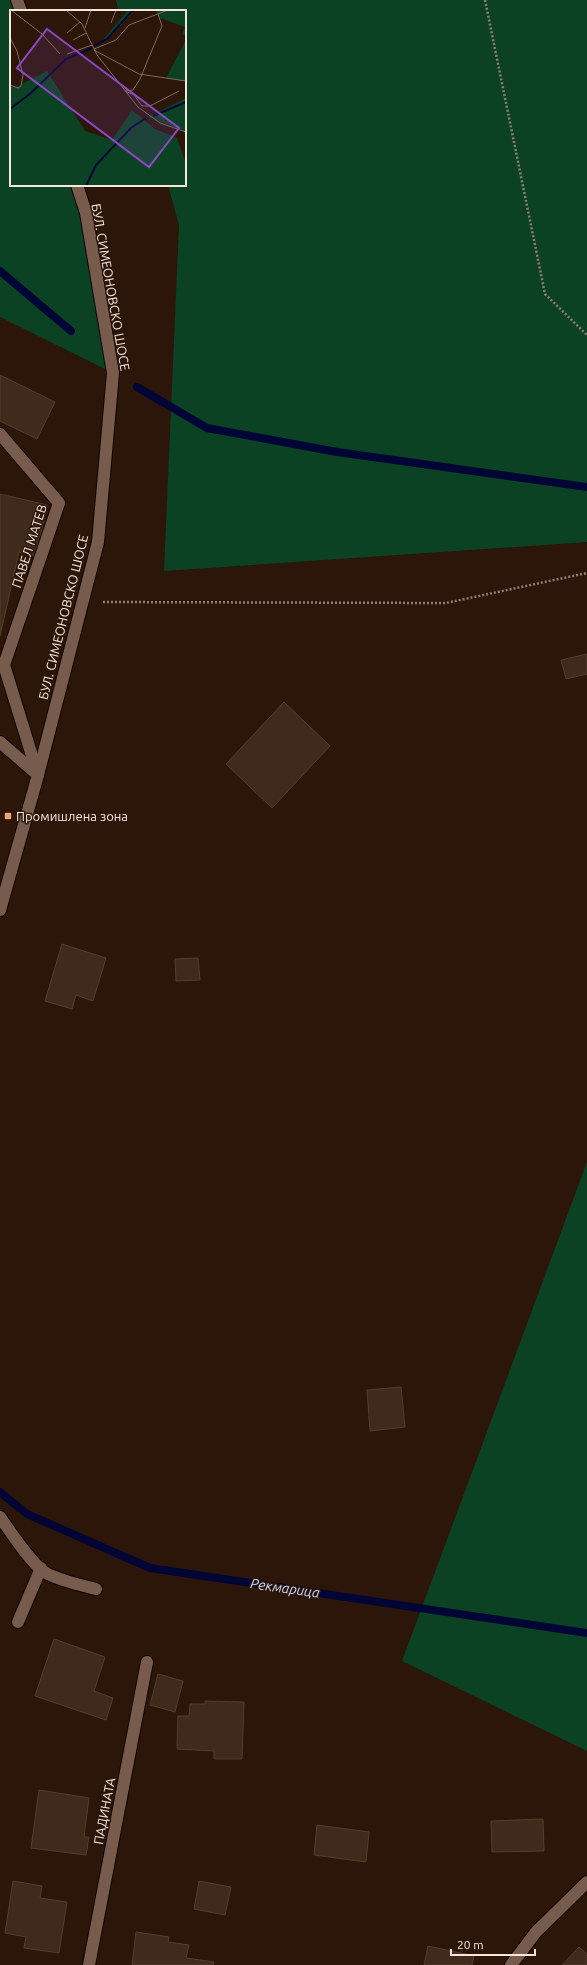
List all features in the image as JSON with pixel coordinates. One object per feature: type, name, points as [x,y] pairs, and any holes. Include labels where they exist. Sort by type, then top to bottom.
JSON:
[{"type":"street","points":[[17,0],[21,10]]},
{"type":"street","name":"БУЛ. СИМЕОНОВСКО ШОСЕ","points":[[0,910],[38,775],[98,542],[113,373],[86,213],[77,186]]},
{"type":"street","name":"ПАВЕЛ МАТЕВ","points":[[0,434],[59,503],[4,665],[38,775]]},
{"type":"street","points":[[0,742],[38,775]]},
{"type":"street","points":[[0,1517],[30,1557],[44,1572],[96,1589]]},
{"type":"street","points":[[18,1622],[41,1568]]},
{"type":"street","name":"ПАДИНАТА","points":[[89,1965],[147,1662]]},
{"type":"street","points":[[512,1965],[536,1932],[587,1882]]},
{"type":"path","points":[[485,0],[545,294],[587,335]]},
{"type":"path","points":[[83,602],[446,603],[587,573]]},
{"type":"green space","points":[[0,0],[17,0],[21,10],[10,10],[10,186],[77,186],[113,373],[0,317]]},
{"type":"green space","points":[[116,0],[587,0],[587,542],[164,571],[179,225],[168,186],[186,186],[186,10],[119,10]]},
{"type":"green space","points":[[587,1162],[587,1751],[402,1661]]},
{"type":"building","points":[[0,375],[55,402],[37,439],[0,421]]},
{"type":"building","points":[[0,494],[47,505],[36,556],[19,552],[0,636]]},
{"type":"building","points":[[587,654],[587,674],[566,679],[561,660]]},
{"type":"building","points":[[284,702],[330,746],[272,808],[226,764]]},
{"type":"building","points":[[62,944],[106,958],[93,1001],[76,995],[72,1009],[45,1001]]},
{"type":"building","points":[[198,958],[200,980],[176,981],[175,959]]},
{"type":"building","points":[[401,1387],[405,1427],[370,1431],[367,1390]]},
{"type":"building","points":[[54,1639],[105,1657],[94,1691],[113,1698],[106,1720],[35,1696]]},
{"type":"building","points":[[158,1674],[183,1681],[175,1712],[150,1705]]},
{"type":"building","points":[[205,1701],[244,1702],[242,1759],[214,1759],[214,1751],[177,1749],[178,1716],[189,1716],[190,1704],[205,1704]]},
{"type":"building","points":[[39,1790],[89,1798],[84,1837],[89,1837],[86,1855],[31,1848]]},
{"type":"building","points":[[543,1819],[544,1851],[492,1852],[491,1821]]},
{"type":"building","points":[[317,1825],[369,1832],[366,1862],[314,1855]]},
{"type":"building","points":[[13,1881],[42,1886],[40,1898],[67,1902],[59,1953],[24,1948],[26,1937],[5,1933]]},
{"type":"building","points":[[199,1881],[231,1887],[225,1915],[194,1909]]},
{"type":"building","points":[[136,1932],[169,1937],[168,1942],[189,1945],[186,1958],[214,1962],[213,1965],[132,1965]]},
{"type":"building","points":[[428,1946],[474,1956],[472,1965],[424,1965]]},
{"type":"building","points":[[579,1947],[587,1954],[587,1965],[562,1965]]},
{"type":"waterway","points":[[0,271],[71,331]]},
{"type":"waterway","points":[[137,387],[207,428],[337,452],[587,487]]},
{"type":"waterway","name":"Рекмарица","points":[[0,1492],[27,1514],[150,1568],[587,1633]]},
{"type":"place","name":"Промишлена зона","points":[[8,816]]}]
